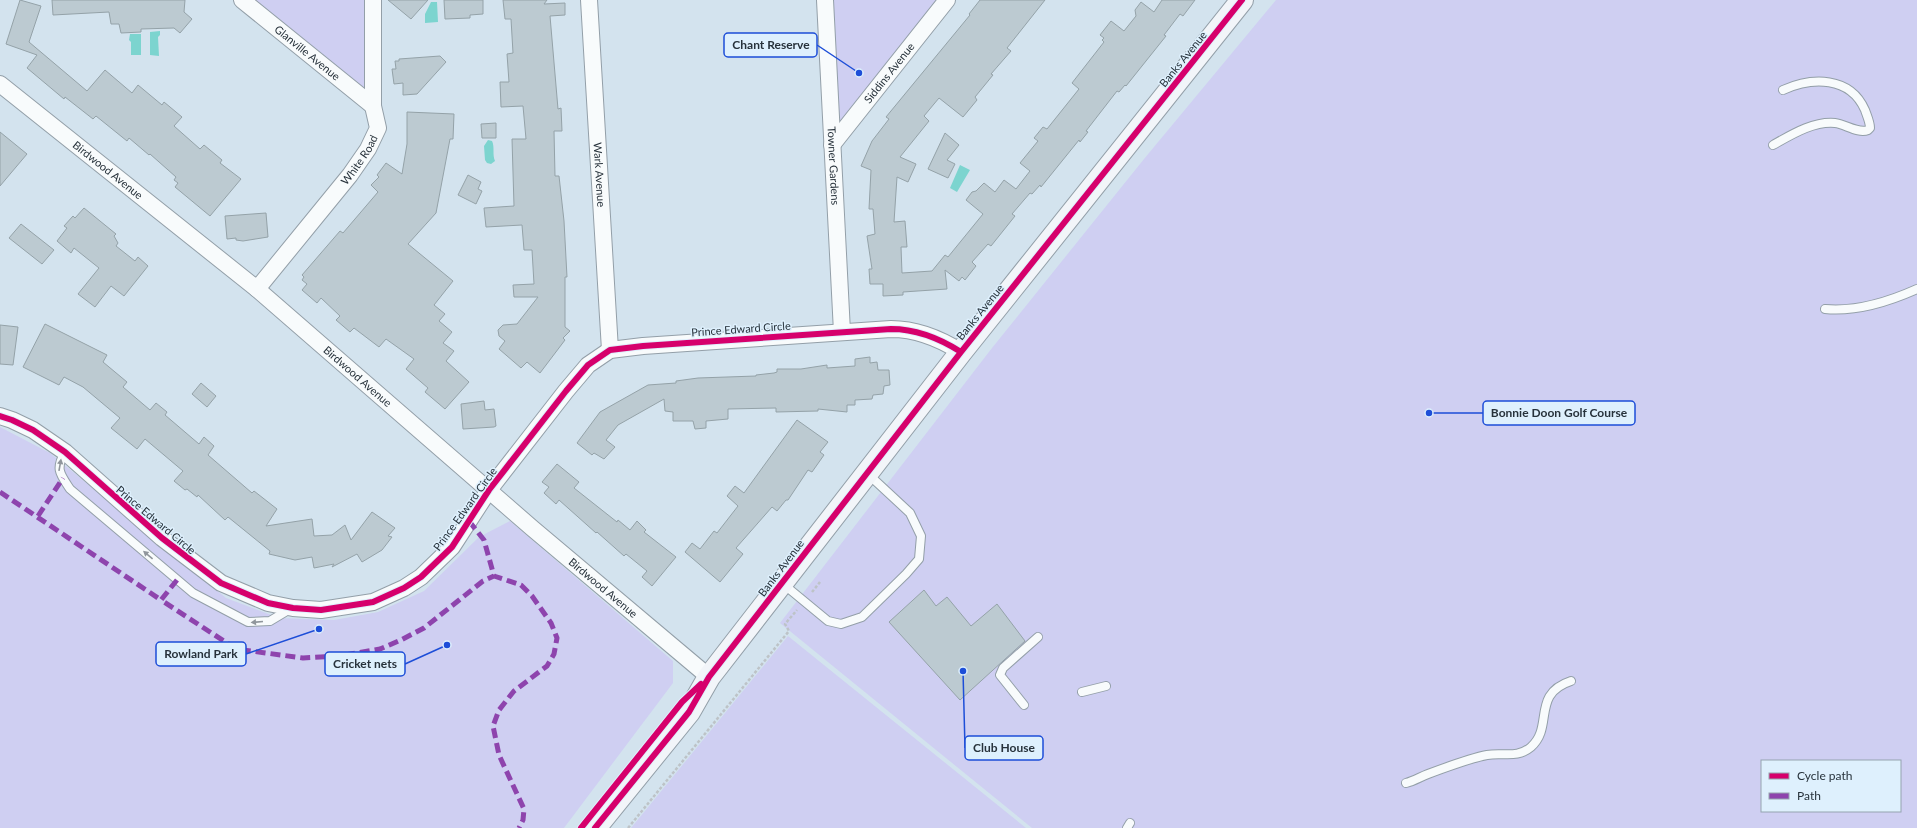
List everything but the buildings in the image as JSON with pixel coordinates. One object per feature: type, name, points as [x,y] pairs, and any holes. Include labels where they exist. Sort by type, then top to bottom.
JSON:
[{"type":"street","name":"Glanville Avenue","points":[[242,0],[373,106]]},
{"type":"street","name":"White Road","points":[[257,289],[322,212],[368,149],[378,128],[373,106],[373,0]]},
{"type":"street","name":"Wark Avenue","points":[[590,0],[610,350]]},
{"type":"street","name":"Towner Gardens","points":[[825,0],[842,332]]},
{"type":"street","name":"Siddins Avenue","points":[[832,145],[947,0]]},
{"type":"street","name":"Banks Avenue","points":[[595,828],[689,712],[709,677],[961,352],[1242,0]]},
{"type":"street","name":"Birdwood Avenue","points":[[0,84],[257,289],[489,490],[709,677]]},
{"type":"street","name":"Prince Edward Circle","points":[[0,416],[33,430],[65,452],[162,538],[220,584],[268,603],[293,608],[321,610],[373,602],[404,588],[426,572],[452,547],[489,490],[579,376],[598,357],[610,350],[643,346],[842,332],[908,329],[930,336],[961,352]]},
{"type":"street","name":"Banks Avenue","points":[[581,828],[682,702],[709,677]]},
{"type":"lane","points":[[1773,145],[1790,136],[1820,124],[1833,123],[1865,132],[1868,130],[1870,125],[1859,98],[1848,88],[1841,85],[1808,82],[1782,90]]},
{"type":"lane","points":[[1825,309],[1843,310],[1869,305],[1892,299],[1917,289]]},
{"type":"lane","points":[[65,452],[59,462],[59,472],[70,489],[193,593],[248,622],[270,620],[293,608]]},
{"type":"lane","points":[[782,583],[828,621],[841,624],[862,617],[906,574],[919,559],[922,536],[910,513],[867,474]]},
{"type":"lane","points":[[1024,705],[1000,675],[1003,668],[1038,637]]},
{"type":"lane","points":[[1406,783],[1480,756],[1496,754],[1516,755],[1524,752],[1532,746],[1538,738],[1545,707],[1550,695],[1558,685],[1571,681]]},
{"type":"lane","points":[[1082,692],[1106,686]]},
{"type":"path","points":[[628,828],[789,631],[785,624],[820,582]]},
{"type":"shaded area","points":[[242,0],[373,0],[373,105]]},
{"type":"shaded area","points":[[825,0],[947,0],[832,145]]},
{"type":"shaded area","points":[[1276,0],[1917,0],[1917,828],[1032,828],[780,623],[992,348],[1144,159]]},
{"type":"shaded area","points":[[431,2],[437,2],[438,22],[425,23],[425,14]]},
{"type":"shaded area","points":[[160,31],[160,35],[158,37],[159,56],[150,55],[150,32]]},
{"type":"shaded area","points":[[130,34],[141,34],[141,55],[131,55],[131,42],[129,40]]},
{"type":"shaded area","points":[[488,140],[492,141],[495,161],[491,164],[487,163],[485,160],[484,146]]},
{"type":"shaded area","points":[[960,165],[970,170],[957,192],[950,188]]},
{"type":"shaded area","points":[[0,427],[50,453],[226,598],[279,618],[334,620],[378,612],[424,591],[479,537],[510,521],[673,661],[673,683],[564,828],[0,828]]},
{"type":"shaded area","points":[[788,636],[1026,828],[631,828]]},
{"type":"marked path","points":[[38,516],[63,478]]},
{"type":"marked path","points":[[0,492],[161,600]]},
{"type":"marked path","points":[[469,521],[484,540],[494,576],[521,585],[532,596],[551,623],[557,638],[554,654],[547,666],[514,691],[499,710],[493,726],[499,755],[524,809],[523,820],[519,828]]},
{"type":"marked path","points":[[177,580],[161,600],[236,649],[303,658],[339,656],[380,649],[401,640],[424,628],[483,581],[494,576]]},
{"type":"cycle path","points":[[595,828],[689,712],[709,677],[961,352],[1242,0]]},
{"type":"cycle path","points":[[0,416],[33,430],[65,452],[162,538],[221,583],[268,603],[293,608],[321,610],[373,602],[404,588],[421,577],[452,547],[489,490],[566,391],[588,365],[610,350],[643,346],[901,329],[928,335],[961,352]]},
{"type":"cycle path","points":[[581,828],[682,702],[701,684]]},
{"type":"place","name":"Chant Reserve","points":[[859,73]]},
{"type":"place","name":"Bonnie Doon Golf Course","points":[[1429,413]]},
{"type":"place","name":"Rowland Park","points":[[319,629]]},
{"type":"place","name":"Cricket nets","points":[[447,645]]},
{"type":"place","name":"Club House","points":[[963,671]]}]
